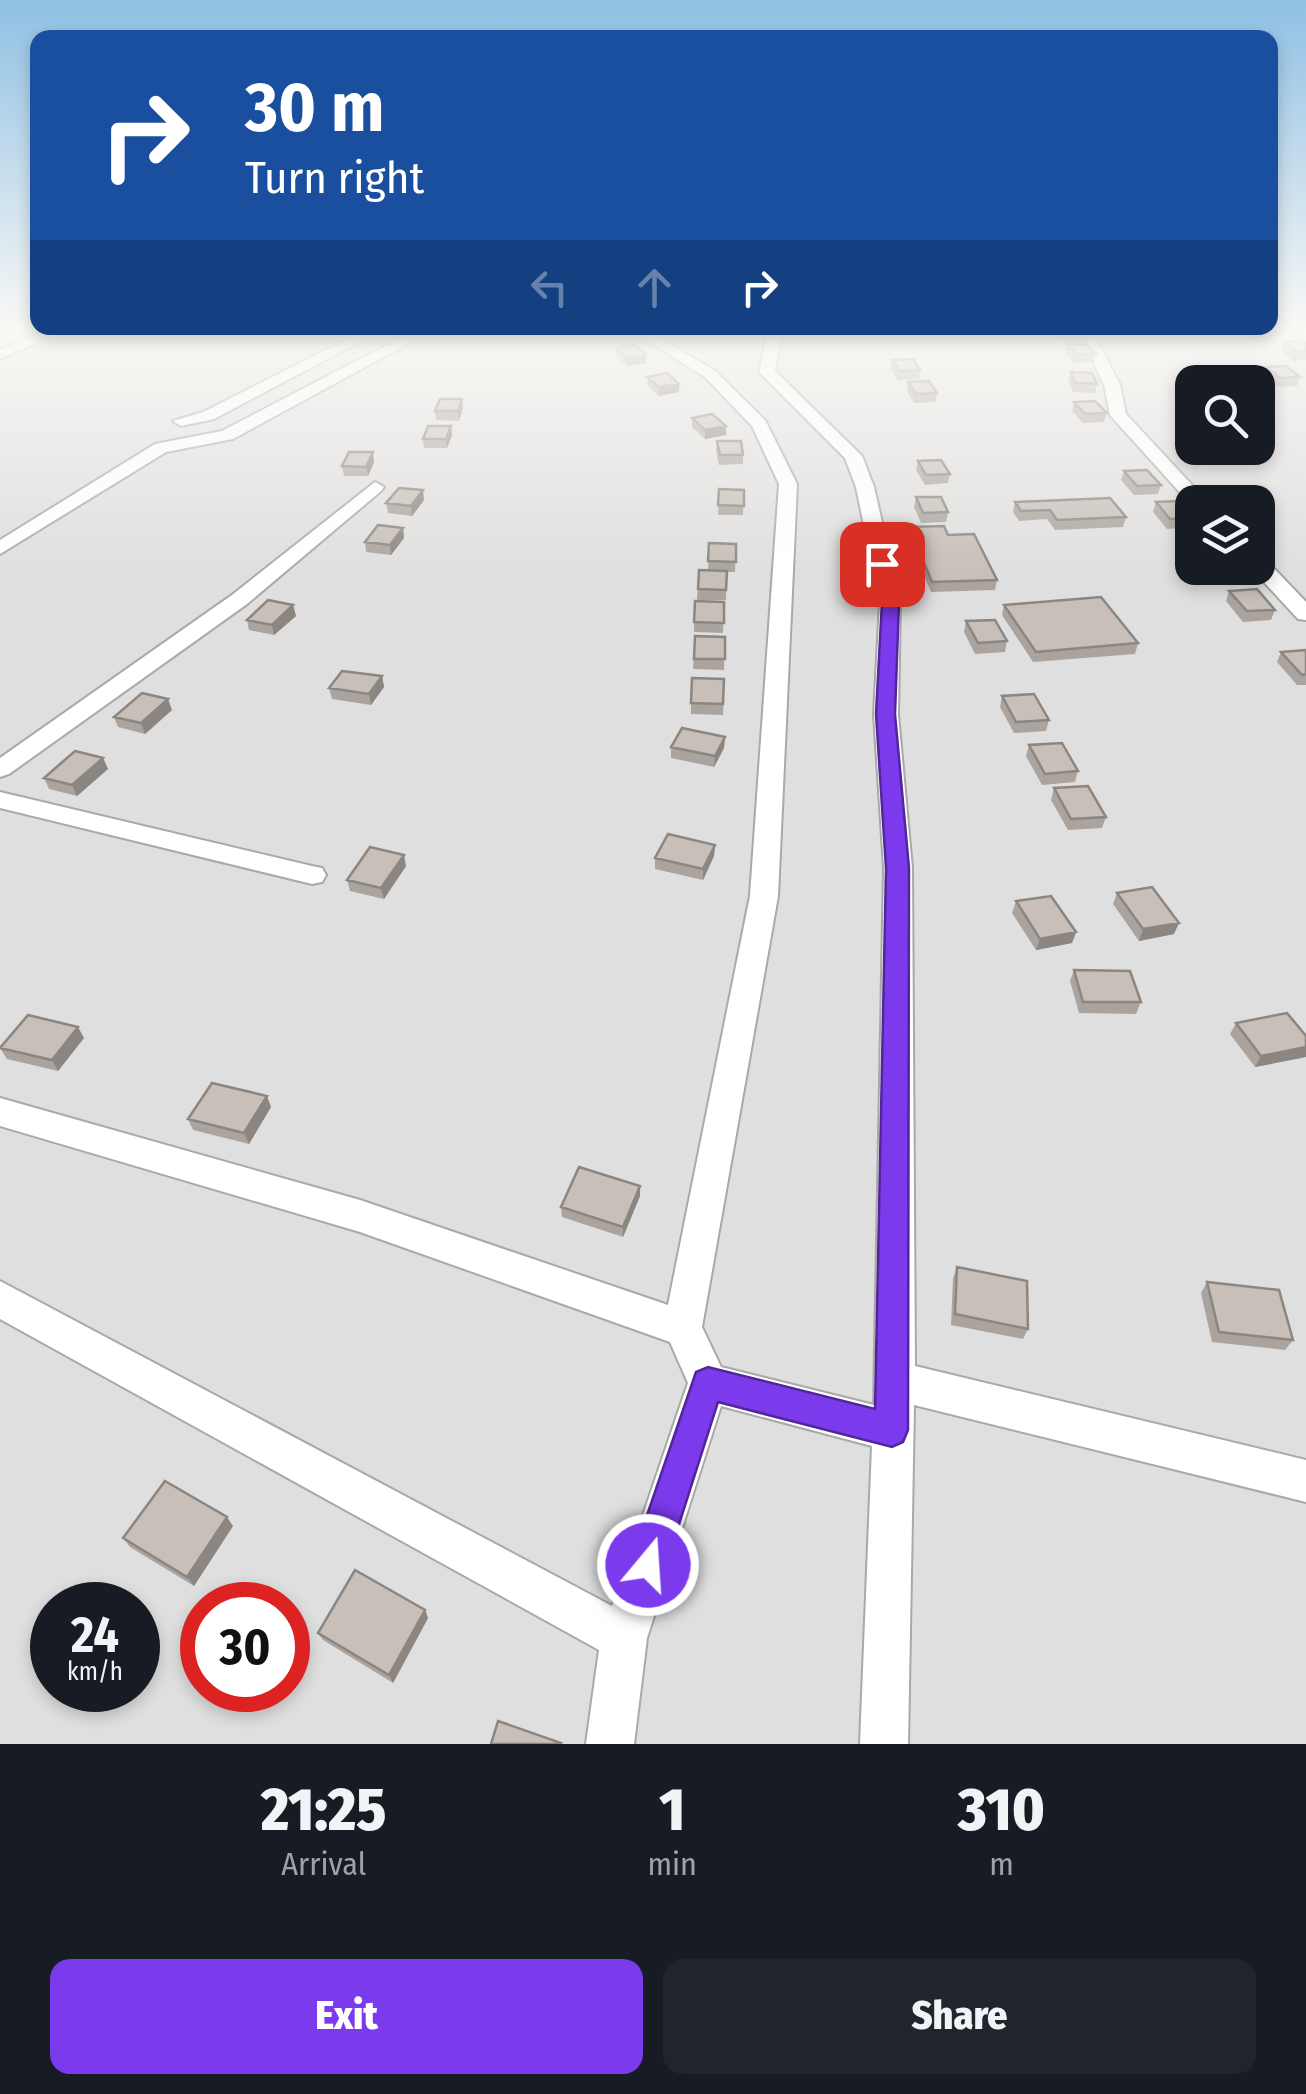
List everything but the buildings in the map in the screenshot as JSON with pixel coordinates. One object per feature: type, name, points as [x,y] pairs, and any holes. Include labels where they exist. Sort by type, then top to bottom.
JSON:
[{"type":"street","points":[[181,421],[217,411]]},
{"type":"street","points":[[0,548],[161,448],[228,435],[273,411]]},
{"type":"street","points":[[610,1744],[624,1638],[708,1383],[684,1328],[764,896],[788,484],[759,424],[747,411]]},
{"type":"street","points":[[808,411],[854,456],[866,487],[890,602],[886,714],[898,868],[894,1381],[884,1744]]},
{"type":"street","points":[[1117,411],[1182,485]]},
{"type":"street","points":[[0,769],[211,622],[329,530],[374,488]]},
{"type":"street","points":[[1275,582],[1306,614]]},
{"type":"street","points":[[0,800],[312,875]]},
{"type":"street","points":[[0,1112],[360,1216],[684,1328]]},
{"type":"street","points":[[0,1299],[624,1638]]},
{"type":"street","points":[[894,1381],[1306,1482]]},
{"type":"street","points":[[708,1383],[892,1430]]},
{"type":"shaded area","points":[[0,411],[1175,411],[1175,465],[1275,465],[1275,411],[1306,411],[1306,1744],[0,1744]]},
{"type":"route","points":[[648,1565],[708,1383],[892,1430],[898,868],[886,714],[890,602],[882,564]]}]
